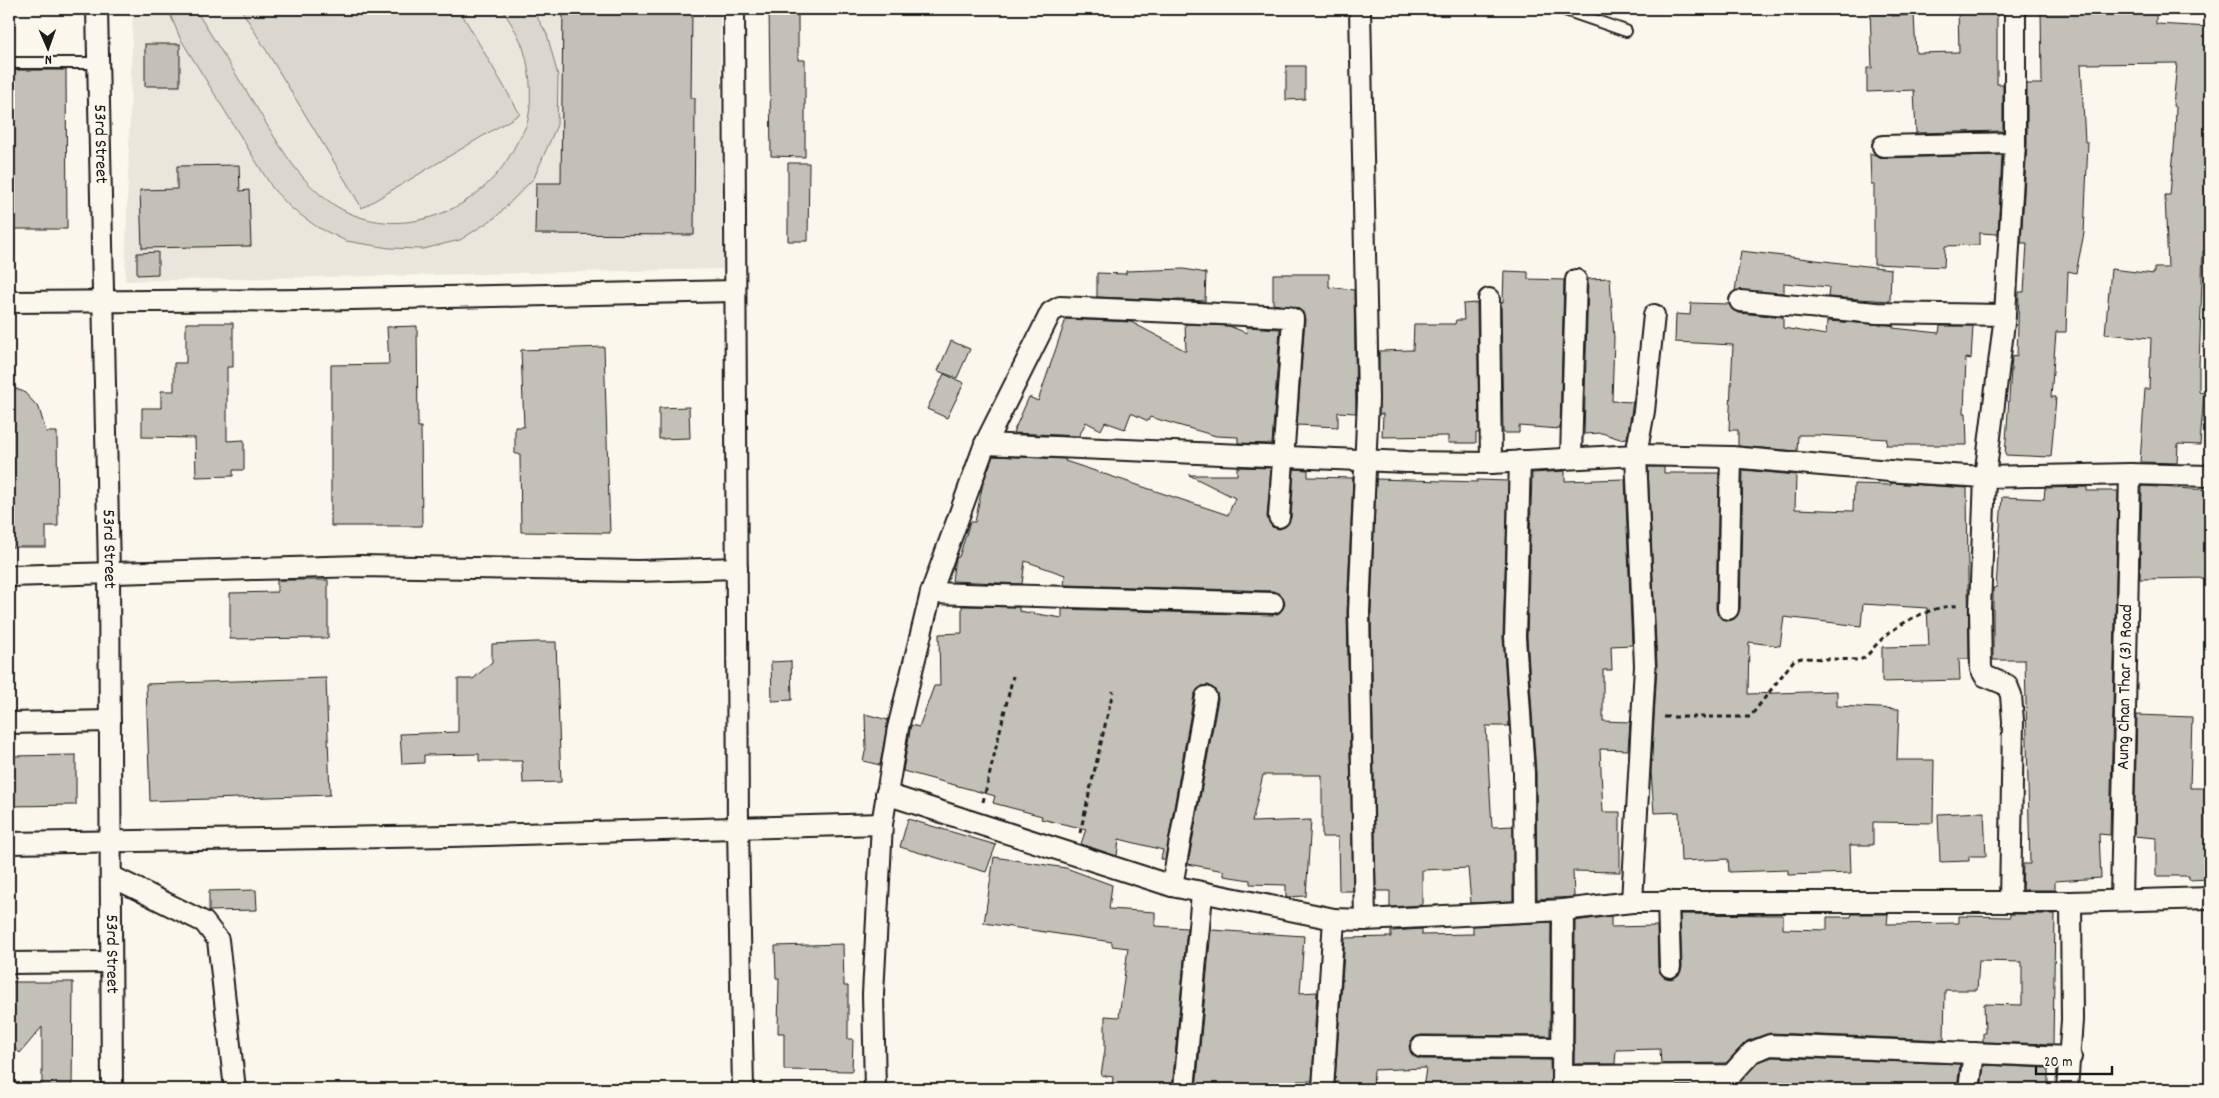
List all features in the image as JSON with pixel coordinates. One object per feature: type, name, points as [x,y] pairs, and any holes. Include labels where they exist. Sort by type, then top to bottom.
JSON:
[{"type":"street","name":"53rd Street","points":[[97,9],[108,572],[112,1089]]},
{"type":"street","points":[[734,9],[738,828],[743,1089]]},
{"type":"street","points":[[1360,9],[1368,399],[1359,612],[1365,920]]},
{"type":"street","points":[[2010,902],[2013,721],[2011,695],[2007,685],[1985,676],[1981,669],[1980,609],[1985,477],[2005,315],[2015,143],[2015,9]]},
{"type":"street","points":[[1883,146],[2015,143]]},
{"type":"street","points":[[1571,457],[1576,280]]},
{"type":"street","points":[[9,302],[307,300],[736,291]]},
{"type":"street","points":[[1488,299],[1492,463]]},
{"type":"street","points":[[1740,301],[1877,313],[2005,315]]},
{"type":"street","points":[[875,1089],[873,994],[882,824],[898,728],[931,593],[985,444],[1051,312],[1060,307],[1288,317],[1293,319],[1279,517]]},
{"type":"street","points":[[1632,902],[1645,666],[1636,455],[1644,411],[1654,315]]},
{"type":"street","points":[[985,444],[1282,455],[1407,462],[1492,463],[1571,457],[1636,455],[1731,457],[1901,472],[1985,477],[2130,474],[2210,476]]},
{"type":"street","points":[[1728,609],[1731,457]]},
{"type":"street","points":[[1520,461],[1515,637],[1524,774],[1525,910]]},
{"type":"street","name":"Aung Chan Thar (3) Road","points":[[2121,899],[2130,474]]},
{"type":"street","points":[[9,576],[360,566],[638,571],[737,568]]},
{"type":"street","points":[[931,593],[1273,604]]},
{"type":"street","points":[[1172,886],[1206,698]]},
{"type":"street","points":[[9,723],[110,721]]},
{"type":"street","points":[[886,794],[1172,886],[1202,894],[1334,919],[1365,920],[1525,910],[1563,910],[1632,902],[1668,901],[2071,902],[2121,899],[2210,898]]},
{"type":"street","points":[[9,843],[451,836],[882,824]]},
{"type":"street","points":[[111,876],[204,922],[218,940],[235,1089]]},
{"type":"street","points":[[1184,1089],[1202,894]]},
{"type":"street","points":[[1668,901],[1670,968]]},
{"type":"street","points":[[2067,1089],[2070,1057],[2071,902]]},
{"type":"street","points":[[1563,910],[1562,1082],[1731,1075],[1752,1052],[1770,1045],[2070,1057]]},
{"type":"street","points":[[1324,1089],[1334,919]]},
{"type":"street","points":[[9,963],[112,962]]},
{"type":"street","points":[[1421,1047],[1563,1048]]},
{"type":"street","points":[[1969,1089],[1974,1053]]},
{"type":"lane","points":[[1562,9],[1626,31]]},
{"type":"lane","points":[[9,64],[98,63]]},
{"type":"path","points":[[1643,718],[1750,717],[1794,660],[1802,658],[1860,660],[1865,658],[1881,639],[1921,612],[1952,606],[1980,609]]},
{"type":"path","points":[[978,824],[1013,676]]},
{"type":"path","points":[[1075,855],[1113,690]]},
{"type":"shaded area","points":[[133,9],[720,9],[723,269],[125,281]]},
{"type":"shaded area","points":[[168,9],[195,9],[282,149],[302,176],[327,200],[341,209],[366,219],[392,222],[417,220],[442,213],[465,201],[486,186],[503,166],[527,123],[530,111],[530,81],[527,61],[521,42],[502,9],[532,9],[547,34],[558,76],[557,125],[534,178],[496,217],[460,240],[423,249],[389,248],[346,241],[317,227],[291,208],[273,189],[180,38]]},
{"type":"shaded area","points":[[241,9],[459,9],[520,114],[362,208]]},
{"type":"building","points":[[563,9],[692,9],[691,98],[695,98],[694,235],[535,234],[536,183],[561,183]]},
{"type":"building","points":[[769,9],[798,9],[798,60],[805,60],[805,157],[771,156]]},
{"type":"building","points":[[1870,9],[1892,9],[1892,16],[1914,15],[1916,53],[1959,52],[1958,9],[1997,9],[1997,84],[2003,84],[2003,131],[1916,133],[1914,90],[1867,92],[1867,68],[1872,68]]},
{"type":"building","points":[[2041,9],[2156,9],[2156,24],[2210,27],[2210,251],[2203,251],[2199,366],[2199,392],[2204,393],[2200,445],[2178,444],[2177,463],[2140,462],[2145,389],[2149,389],[2151,338],[2105,334],[2111,269],[2154,274],[2154,268],[2168,268],[2165,195],[2170,195],[2175,137],[2176,107],[2173,106],[2177,63],[2081,64],[2085,142],[2088,142],[2084,233],[2076,273],[2068,271],[2066,332],[2056,332],[2051,397],[2056,397],[2051,457],[2005,455],[2012,356],[2017,357],[2019,292],[2024,292],[2027,243],[2021,243],[2027,144],[2027,84],[2042,84]]},
{"type":"building","points":[[145,44],[180,44],[180,86],[145,86]]},
{"type":"building","points":[[1286,66],[1305,66],[1305,99],[1286,100]]},
{"type":"building","points":[[9,70],[66,70],[67,229],[9,229]]},
{"type":"building","points":[[1870,153],[1883,158],[2002,155],[1998,234],[1979,233],[1979,245],[1945,246],[1944,267],[1874,264],[1874,184],[1871,184]]},
{"type":"building","points":[[788,163],[809,163],[808,241],[788,241]]},
{"type":"building","points":[[239,165],[240,191],[249,190],[251,246],[142,248],[140,190],[177,189],[177,166]]},
{"type":"building","points":[[1741,251],[1891,269],[1890,301],[1828,297],[1829,287],[1784,283],[1784,293],[1735,291]]},
{"type":"building","points":[[158,252],[158,274],[137,275],[137,253]]},
{"type":"building","points":[[1184,269],[1206,273],[1205,301],[1097,297],[1097,273],[1126,274],[1126,271]]},
{"type":"building","points":[[1504,271],[1528,272],[1528,279],[1564,280],[1560,429],[1519,426],[1519,433],[1503,433],[1501,303],[1503,302]]},
{"type":"building","points":[[1273,274],[1329,274],[1329,287],[1354,290],[1356,413],[1338,412],[1338,427],[1297,425],[1305,319],[1303,312],[1297,308],[1273,304]]},
{"type":"building","points":[[1610,278],[1614,338],[1612,401],[1633,402],[1627,438],[1620,439],[1602,433],[1584,434],[1588,279]]},
{"type":"building","points":[[1477,303],[1479,433],[1476,433],[1476,443],[1448,443],[1448,436],[1382,437],[1383,414],[1379,414],[1379,351],[1413,350],[1414,324],[1455,324],[1456,320],[1464,320],[1463,304]]},
{"type":"building","points":[[1691,303],[1729,304],[1738,313],[1783,317],[1783,328],[1826,335],[1827,321],[1889,325],[1894,326],[1893,328],[1939,333],[1940,326],[1973,326],[1971,359],[1966,358],[1964,413],[1966,413],[1967,445],[1886,445],[1887,439],[1798,435],[1797,451],[1738,446],[1738,430],[1729,430],[1733,345],[1675,342],[1676,314],[1690,315]]},
{"type":"building","points":[[1066,319],[1131,322],[1186,351],[1185,324],[1229,326],[1247,333],[1246,327],[1280,329],[1272,444],[1238,443],[1238,437],[1216,436],[1150,417],[1148,421],[1131,413],[1125,429],[1105,422],[1101,430],[1086,422],[1079,436],[1013,433],[1029,397],[1038,401]]},
{"type":"building","points":[[186,323],[233,323],[233,367],[227,367],[227,441],[244,440],[244,470],[233,470],[233,476],[196,477],[195,438],[142,437],[142,408],[161,408],[161,391],[174,391],[174,363],[186,363]]},
{"type":"building","points":[[417,326],[418,427],[421,427],[422,526],[331,526],[331,365],[389,364],[387,327]]},
{"type":"building","points":[[951,341],[970,349],[957,378],[938,371]]},
{"type":"building","points":[[604,347],[610,533],[521,532],[520,454],[515,454],[515,427],[524,427],[521,350]]},
{"type":"building","points":[[944,374],[964,383],[947,418],[927,409]]},
{"type":"building","points":[[9,386],[24,392],[39,408],[46,432],[57,432],[58,526],[46,526],[46,547],[9,547]]},
{"type":"building","points":[[689,407],[690,438],[659,439],[659,408]]},
{"type":"building","points":[[993,456],[1066,459],[1065,461],[1228,515],[1235,498],[1189,475],[1237,475],[1237,467],[1271,468],[1267,517],[1272,527],[1279,529],[1285,527],[1291,518],[1294,469],[1308,470],[1308,477],[1353,478],[1347,612],[1353,891],[1339,891],[1338,837],[1322,837],[1322,775],[1263,775],[1252,822],[1311,820],[1306,896],[1286,897],[1286,885],[1250,884],[1250,880],[1224,876],[1224,871],[1188,864],[1218,699],[1217,693],[1209,685],[1202,686],[1194,695],[1165,859],[1161,859],[1163,850],[1119,839],[1117,856],[1081,844],[1086,829],[1041,819],[1042,816],[993,803],[995,796],[903,771],[911,725],[919,727],[934,686],[940,686],[939,634],[962,633],[962,606],[1019,607],[1019,611],[1062,618],[1062,609],[1273,615],[1279,613],[1285,604],[1283,597],[1273,591],[1064,585],[1065,575],[1025,561],[1022,584],[952,581],[954,565],[957,557],[959,557],[970,522],[975,522],[983,483]]},
{"type":"building","points":[[1648,467],[1664,467],[1664,473],[1719,473],[1716,609],[1718,615],[1727,621],[1734,619],[1740,609],[1743,470],[1796,475],[1795,509],[1853,511],[1854,484],[1891,485],[1891,483],[1967,488],[1969,659],[1959,659],[1960,680],[1882,682],[1882,647],[1929,646],[1927,608],[1863,604],[1861,626],[1784,617],[1780,646],[1749,642],[1748,694],[1837,691],[1837,706],[1899,709],[1897,760],[1934,760],[1933,823],[1873,822],[1873,845],[1850,845],[1851,873],[1788,875],[1788,870],[1729,872],[1728,859],[1681,861],[1679,812],[1654,813],[1651,772],[1657,666]]},
{"type":"building","points":[[1565,471],[1565,481],[1625,479],[1632,645],[1611,646],[1612,670],[1603,670],[1603,721],[1630,722],[1628,750],[1600,749],[1603,812],[1620,812],[1620,872],[1573,871],[1574,897],[1537,899],[1536,773],[1527,637],[1532,473]]},
{"type":"building","points":[[1376,479],[1508,481],[1503,637],[1509,726],[1486,726],[1492,827],[1513,826],[1513,901],[1471,903],[1468,868],[1422,870],[1422,905],[1390,907],[1390,891],[1376,891],[1371,612]]},
{"type":"building","points":[[2142,486],[2210,490],[2210,578],[2140,579]]},
{"type":"building","points":[[2087,487],[2087,491],[2118,491],[2110,835],[2099,834],[2101,878],[2055,881],[2055,890],[2022,890],[2023,864],[2030,864],[2025,660],[1993,660],[1993,588],[1996,588],[2002,497],[2044,499],[2045,488]]},
{"type":"building","points":[[277,580],[328,580],[328,638],[230,639],[230,593],[277,592]]},
{"type":"building","points":[[556,642],[561,782],[523,783],[522,761],[479,761],[479,754],[424,755],[424,763],[402,764],[400,734],[458,732],[458,679],[473,679],[492,662],[492,644]]},
{"type":"building","points":[[791,661],[792,700],[772,701],[771,662]]},
{"type":"building","points":[[326,678],[330,795],[150,801],[146,684]]},
{"type":"building","points":[[865,714],[888,720],[880,765],[863,761],[866,748]]},
{"type":"building","points":[[2137,715],[2192,717],[2190,788],[2210,788],[2210,879],[2189,880],[2189,876],[2156,876],[2156,838],[2134,836]]},
{"type":"building","points":[[76,755],[76,805],[9,806],[9,756]]},
{"type":"building","points":[[1984,812],[1986,856],[1969,856],[1969,861],[1940,862],[1938,814]]},
{"type":"building","points":[[908,819],[996,845],[986,872],[900,847]]},
{"type":"building","points":[[994,857],[1066,868],[1112,885],[1109,909],[1155,912],[1155,926],[1187,928],[1172,1089],[1112,1089],[1113,1077],[1101,1075],[1105,1050],[1105,1016],[1119,1017],[1128,948],[1112,946],[1112,942],[984,923]]},
{"type":"building","points":[[256,890],[257,910],[209,911],[209,891]]},
{"type":"building","points":[[1680,914],[1783,915],[1783,929],[1827,930],[1827,917],[1851,917],[1852,914],[1888,914],[1887,924],[1959,923],[1959,916],[2010,917],[2010,914],[2055,914],[2053,1044],[1983,1042],[1983,1033],[1985,1033],[1984,1004],[2022,1005],[2022,962],[1979,961],[1977,990],[1945,990],[1944,1040],[1770,1033],[1747,1041],[1726,1063],[1661,1064],[1660,1049],[1616,1050],[1615,1064],[1574,1064],[1575,921],[1611,916],[1611,927],[1657,926],[1658,968],[1664,977],[1671,979],[1680,973],[1682,967]]},
{"type":"building","points":[[1551,922],[1550,1036],[1421,1035],[1415,1037],[1409,1046],[1411,1053],[1421,1059],[1550,1060],[1551,1089],[1423,1089],[1426,1068],[1374,1070],[1373,1089],[1339,1089],[1339,1082],[1335,1082],[1345,938],[1391,937],[1391,931],[1422,929],[1422,935],[1473,934],[1473,926]]},
{"type":"building","points":[[1211,930],[1304,936],[1300,993],[1317,992],[1312,1081],[1297,1081],[1297,1089],[1196,1089]]},
{"type":"building","points":[[843,944],[844,986],[848,986],[848,1039],[853,1039],[852,1071],[784,1070],[784,1033],[778,1033],[779,978],[776,978],[775,946]]},
{"type":"building","points":[[9,982],[73,982],[72,1089],[42,1089],[42,1027],[20,1053],[9,1043]]},
{"type":"building","points":[[1772,1057],[1960,1064],[1957,1089],[1661,1089],[1661,1087],[1735,1086],[1759,1062]]},
{"type":"building","points":[[1984,1065],[2048,1068],[2048,1087],[1981,1089]]}]
